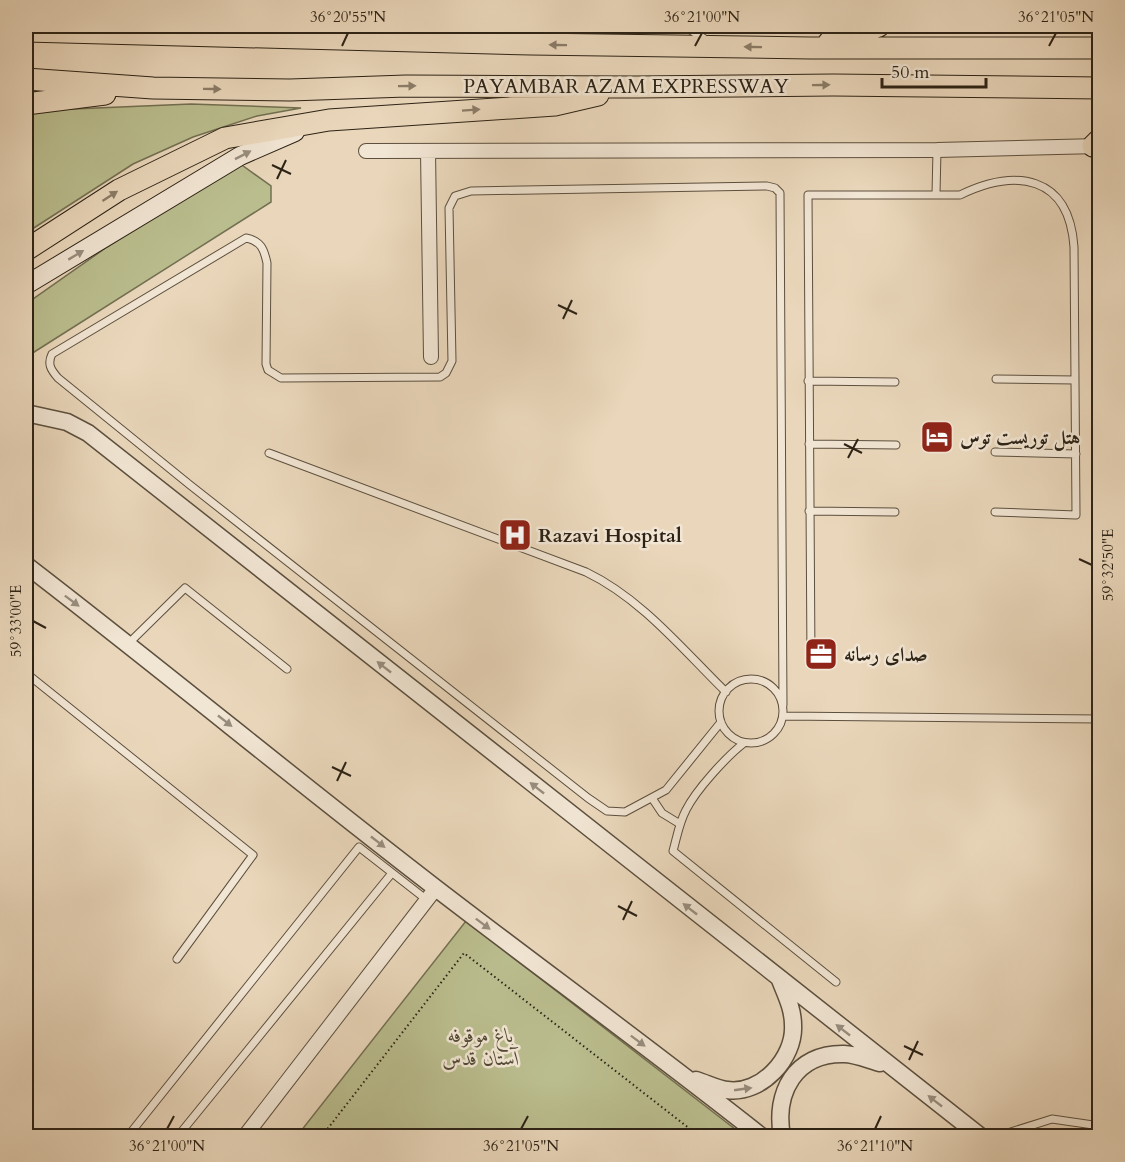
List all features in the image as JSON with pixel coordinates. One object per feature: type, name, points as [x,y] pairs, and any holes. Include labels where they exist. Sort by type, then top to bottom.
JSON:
[{"type":"highway","points":[[100,26],[134,33]]},
{"type":"highway","points":[[363,26],[403,40]]},
{"type":"highway","points":[[811,48],[879,26]]},
{"type":"highway","points":[[26,31],[134,33]]},
{"type":"highway","name":"PAYAMBAR AZAM EXPRESSWAY","points":[[134,33],[718,47],[1100,48]]},
{"type":"highway","points":[[26,79],[153,88]]},
{"type":"highway","name":"PAYAMBAR AZAM EXPRESSWAY","points":[[153,88],[290,90],[406,86],[833,85],[1100,88]]},
{"type":"highway","points":[[26,250],[119,190],[225,138],[329,120],[555,105],[636,87]]},
{"type":"highway","points":[[26,104],[153,88]]},
{"type":"main road","points":[[26,285],[240,156],[277,139],[329,120]]},
{"type":"street","points":[[366,151],[937,150],[1097,144]]},
{"type":"street","points":[[428,151],[431,357]]},
{"type":"street","points":[[26,413],[67,422],[88,433],[980,1137]]},
{"type":"street","points":[[29,574],[128,644],[431,894],[686,1077],[761,1137]]},
{"type":"street","points":[[245,1137],[431,894]]},
{"type":"street","points":[[686,1077],[728,1090],[751,1088],[766,1079],[779,1067],[794,1028],[791,1010],[780,980]]},
{"type":"street","points":[[782,1137],[779,1120],[783,1094],[794,1074],[807,1064],[826,1056],[846,1053],[889,1066]]},
{"type":"lane","points":[[684,26],[718,47]]},
{"type":"lane","points":[[936,194],[937,150]]},
{"type":"lane","points":[[811,659],[808,195],[960,195],[998,181],[1018,180],[1042,185],[1062,203],[1072,226],[1073,236],[1076,515],[995,512]]},
{"type":"lane","points":[[721,722],[666,790],[625,812],[607,811],[190,485],[58,378],[50,369],[49,359],[52,354],[246,238],[254,240],[264,249],[267,263],[266,364],[273,374],[281,378],[440,377],[446,373],[452,361],[449,208],[455,196],[462,192],[766,186],[775,188],[780,193],[783,705],[783,716],[774,734],[755,743],[744,743],[734,738],[721,722],[719,711],[721,701],[726,692],[743,680],[754,679],[773,687],[783,705]]},
{"type":"lane","points":[[996,379],[1075,380]]},
{"type":"lane","points":[[808,381],[895,382]]},
{"type":"lane","points":[[809,444],[896,445]]},
{"type":"lane","points":[[995,452],[1076,454]]},
{"type":"lane","points":[[269,453],[575,568],[610,584],[630,598],[726,692]]},
{"type":"lane","points":[[809,511],[895,512]]},
{"type":"lane","points":[[128,644],[185,588],[287,669]]},
{"type":"lane","points":[[26,674],[253,855],[177,959]]},
{"type":"lane","points":[[783,716],[1100,719]]},
{"type":"lane","points":[[744,743],[727,756],[687,808],[673,851],[836,982]]},
{"type":"lane","points":[[652,798],[662,813],[680,824]]},
{"type":"lane","points":[[128,1137],[359,847],[392,873],[431,894]]},
{"type":"lane","points":[[178,1137],[392,873]]},
{"type":"lane","points":[[998,1137],[1052,1119],[1100,1126]]},
{"type":"path","points":[[322,1137],[464,953],[699,1137]]},
{"type":"green space","points":[[191,104],[301,108],[257,116],[193,137],[133,164],[26,233],[26,111]]},
{"type":"green space","points":[[239,163],[271,186],[271,202],[31,354],[26,351],[26,304],[107,247]]},
{"type":"green space","name":"باغ موقوفه آستان قدس","points":[[466,921],[744,1136],[297,1136]]},
{"type":"place","name":"هتل توریست توس","points":[[937,437]]},
{"type":"place","name":"Razavi Hospital","points":[[515,535]]},
{"type":"place","name":"صدای رسانه","points":[[821,654]]}]
